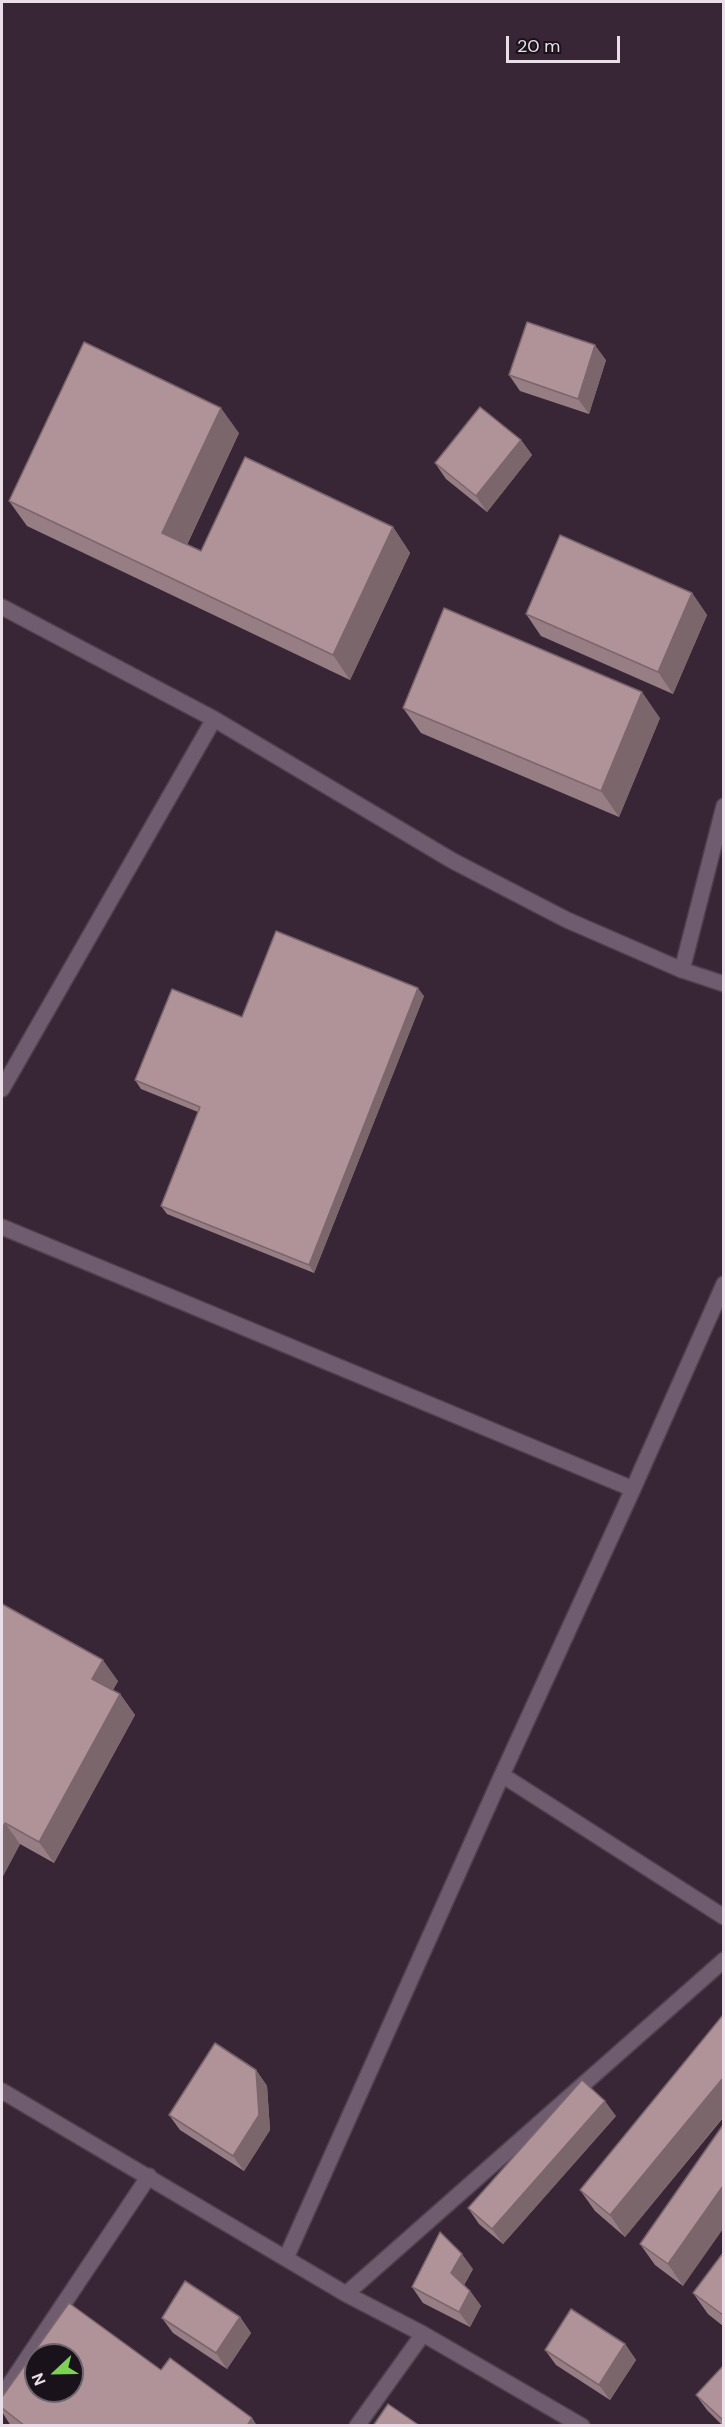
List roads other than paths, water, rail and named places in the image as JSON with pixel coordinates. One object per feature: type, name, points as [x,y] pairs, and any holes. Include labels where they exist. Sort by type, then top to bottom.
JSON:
[{"type":"street","points":[[2,607],[214,719],[453,861],[567,920],[682,970],[723,984]]},
{"type":"street","points":[[2,1089],[214,719]]},
{"type":"street","points":[[682,970],[723,806]]},
{"type":"street","points":[[2,1227],[633,1489]]},
{"type":"street","points":[[286,2258],[633,1489],[723,1284]]},
{"type":"street","points":[[502,1775],[723,1917]]},
{"type":"street","points":[[346,2294],[723,1960]]},
{"type":"street","points":[[2,2091],[346,2294],[423,2334],[582,2426]]},
{"type":"street","points":[[2,2396],[149,2176]]},
{"type":"street","points":[[357,2426],[423,2334]]}]
